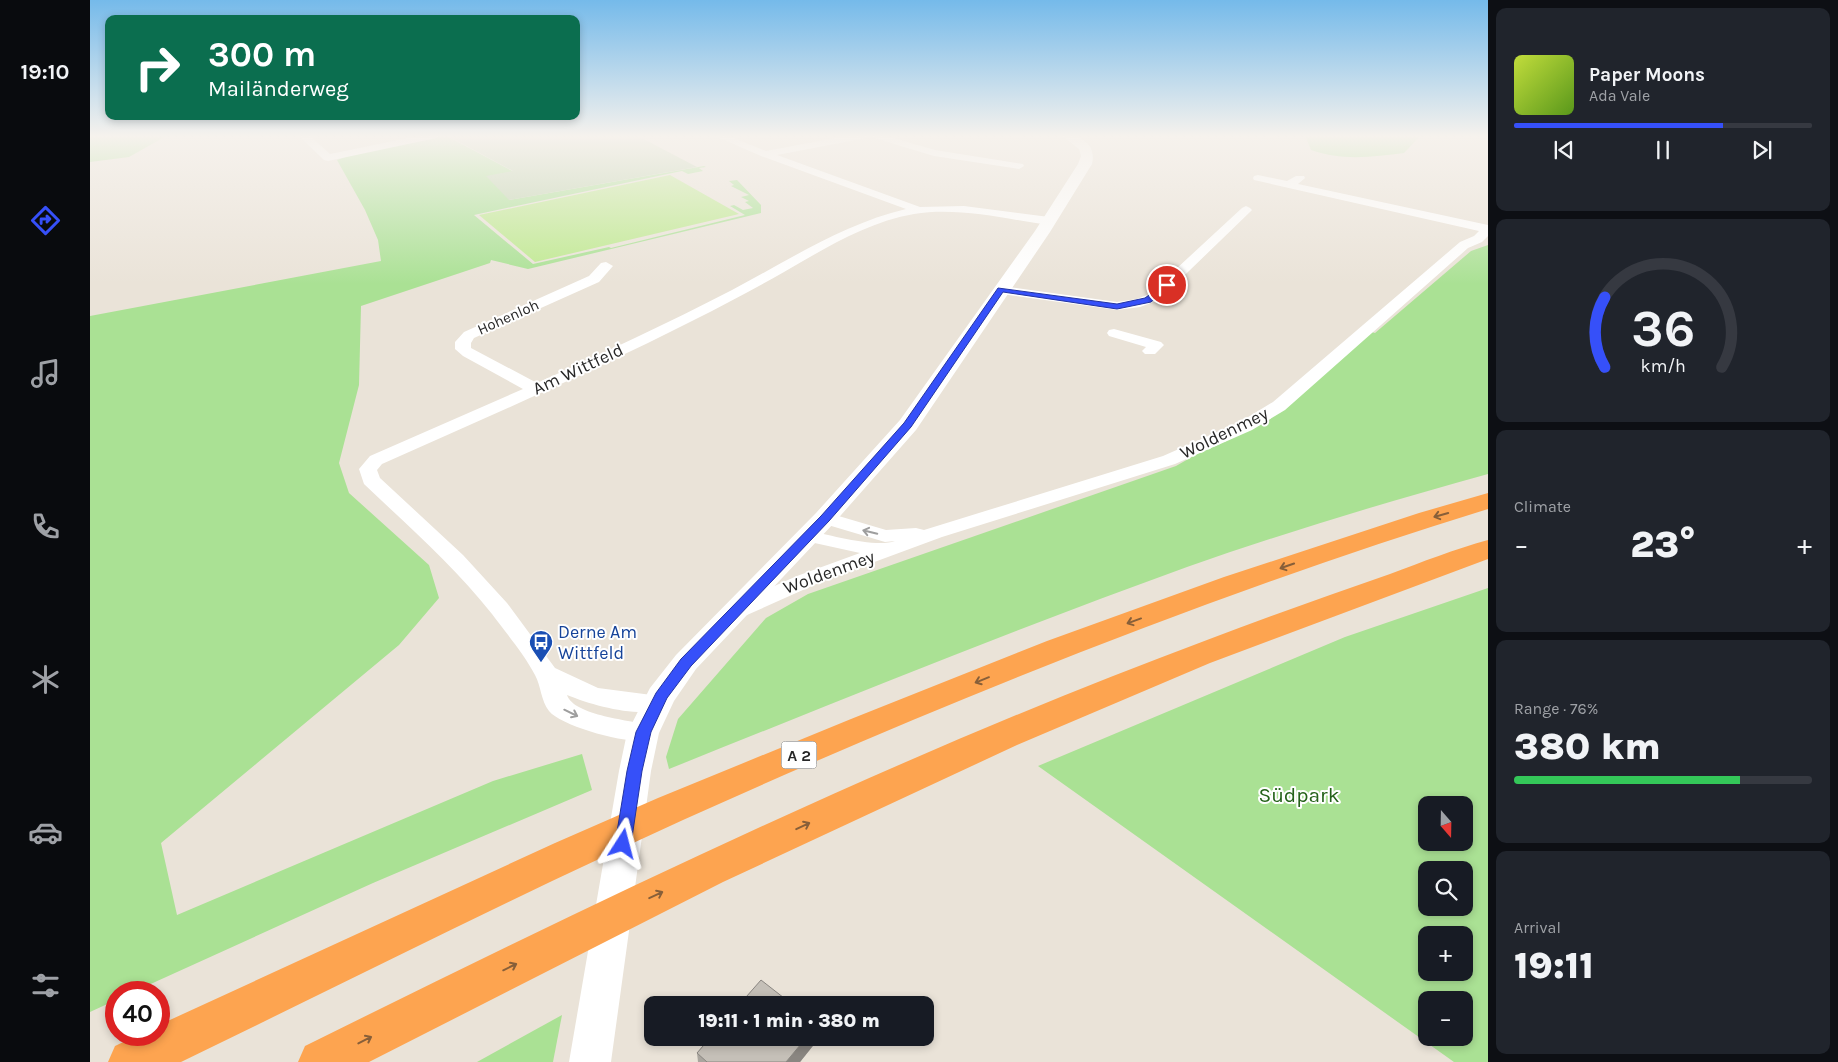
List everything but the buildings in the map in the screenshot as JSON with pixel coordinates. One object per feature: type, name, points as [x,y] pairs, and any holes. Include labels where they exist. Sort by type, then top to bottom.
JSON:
[{"type":"highway","name":"A 2","points":[[131,1062],[569,855],[671,809],[863,728],[1058,649],[1234,584],[1488,501]]},
{"type":"highway","points":[[321,1062],[460,991],[626,910],[898,782],[1106,693],[1310,612],[1488,549]]},
{"type":"street","points":[[851,185],[918,210]]},
{"type":"street","points":[[590,1062],[635,771],[643,732],[658,703],[686,662],[825,518],[908,425],[1072,185]]},
{"type":"street","points":[[1290,185],[1488,229]]},
{"type":"street","name":"Am Wittfeld","points":[[643,732],[601,725],[565,710],[555,699],[547,674],[493,602],[456,560],[371,480],[368,469],[376,460],[536,389],[675,324],[827,242],[862,226],[918,210],[956,210],[1048,221]]},
{"type":"street","points":[[1001,290],[1117,306],[1140,303],[1154,297],[1246,210]]},
{"type":"street","name":"Woldenmey","points":[[735,612],[783,589],[826,572],[898,548],[935,533],[1169,460],[1246,426],[1279,406],[1464,245],[1478,239],[1488,229]]},
{"type":"street","name":"Hohenloh","points":[[536,389],[468,353],[463,349],[463,342],[469,335],[594,279],[606,266]]},
{"type":"street","points":[[1117,306],[1126,314],[1128,320],[1112,336],[1156,345],[1150,351]]},
{"type":"street","name":"Woldenmey","points":[[825,518],[885,536],[935,533]]},
{"type":"street","name":"Woldenmey","points":[[808,536],[843,545],[865,548],[898,548]]},
{"type":"street","name":"Am Wittfeld","points":[[547,674],[576,690],[588,694],[616,701],[658,703]]},
{"type":"green space","points":[[351,185],[512,185],[509,200],[598,185],[618,185],[474,215],[533,264],[611,248],[745,215],[730,206],[734,205],[743,210],[753,208],[745,202],[749,201],[741,197],[749,195],[731,186],[733,185],[741,185],[761,205],[761,213],[528,269],[491,260],[490,263],[361,306],[359,385],[339,463],[349,493],[429,565],[439,598],[399,645],[161,843],[177,915],[493,781],[582,754],[592,790],[373,883],[157,981],[105,981],[105,1005],[90,1012],[90,316],[381,261],[378,240],[365,210]]},
{"type":"green space","points":[[494,185],[597,185],[509,200]]},
{"type":"green space","points":[[624,185],[687,185],[739,214],[535,262],[479,215]]},
{"type":"green space","points":[[1488,245],[1488,474],[1337,518],[1187,567],[992,640],[669,769],[666,757],[678,719],[766,618],[808,594],[1176,466],[1246,426],[1365,330],[1375,333],[1471,251]]},
{"type":"green space","name":"Südpark","points":[[1488,588],[1488,1062],[1454,1062],[1432,1046],[1473,1046],[1473,991],[1418,991],[1418,1036],[1038,766],[1345,637]]},
{"type":"green space","points":[[562,1015],[553,1062],[477,1062]]},
{"type":"place","name":"Derne Am Wittfeld","points":[[541,663]]},
{"type":"route","points":[[623,844],[643,732],[661,696],[686,662],[825,518],[908,425],[1001,290],[1117,306],[1148,300],[1167,285]]}]
